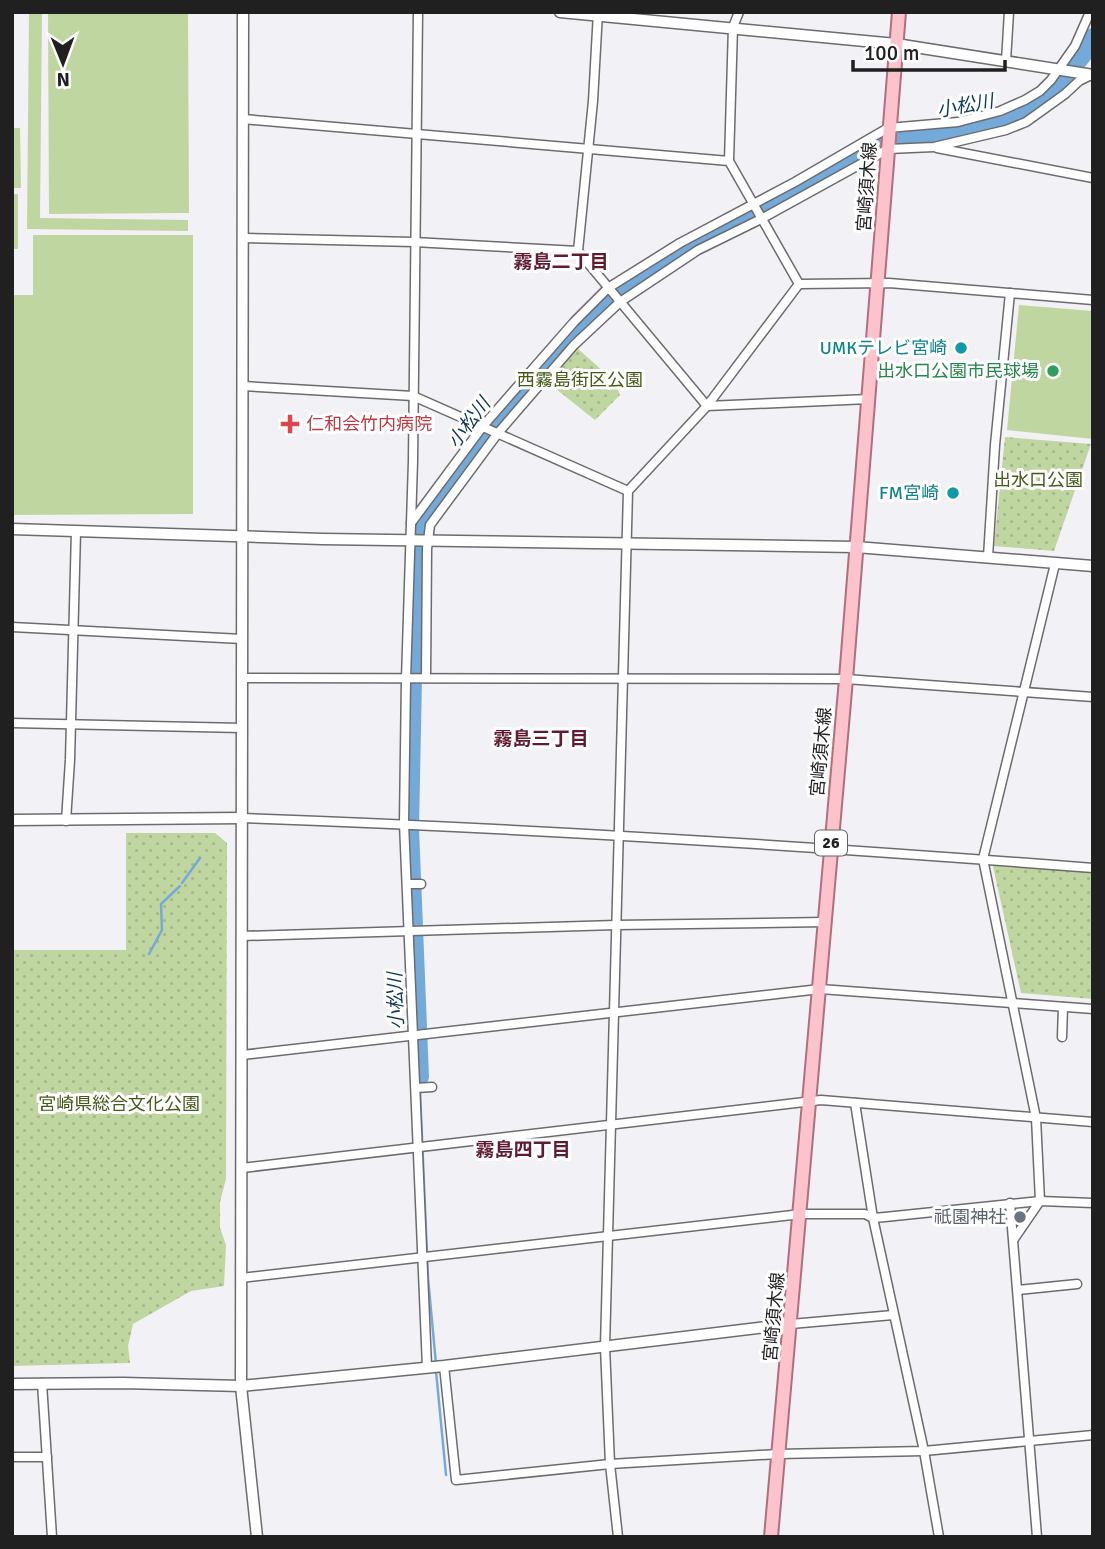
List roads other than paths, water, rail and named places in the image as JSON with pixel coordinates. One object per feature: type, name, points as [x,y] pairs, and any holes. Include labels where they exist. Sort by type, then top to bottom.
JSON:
[{"type":"main road","name":"宮崎須木線","points":[[771,1537],[820,989],[899,12]]},
{"type":"street","points":[[243,12],[241,1386],[257,1537]]},
{"type":"street","points":[[418,12],[411,540],[404,823],[427,1367]]},
{"type":"street","points":[[560,12],[896,44],[1092,75]]},
{"type":"street","points":[[739,12],[733,27],[729,161],[799,284]]},
{"type":"street","points":[[1006,61],[1009,12]]},
{"type":"street","points":[[411,523],[484,427],[566,331],[608,288],[680,243],[888,130],[958,122],[1000,111],[1040,91],[1060,70],[1075,46],[1090,12]]},
{"type":"street","points":[[598,14],[589,148],[578,251],[706,406]]},
{"type":"street","points":[[426,678],[430,525],[496,432],[574,345],[620,302],[698,250],[761,219],[888,149],[934,147],[1006,130],[1026,122],[1079,81],[1092,75]]},
{"type":"street","points":[[243,120],[729,161]]},
{"type":"street","points":[[934,147],[1093,178]]},
{"type":"street","points":[[243,237],[414,242],[578,251]]},
{"type":"street","points":[[799,284],[889,283],[1093,300]]},
{"type":"street","points":[[618,1537],[610,1464],[605,1347],[628,491],[706,406],[799,284]]},
{"type":"street","points":[[988,557],[995,446],[1010,293]]},
{"type":"street","points":[[243,386],[413,396],[628,491]]},
{"type":"street","points":[[706,406],[869,399]]},
{"type":"street","points":[[12,529],[242,537],[856,547],[1093,566]]},
{"type":"street","points":[[66,821],[76,531]]},
{"type":"street","points":[[1014,1239],[1040,1201],[1036,1118],[983,859],[1055,564]]},
{"type":"street","points":[[12,627],[242,639]]},
{"type":"street","points":[[242,678],[846,679],[1093,697]]},
{"type":"street","points":[[12,723],[242,728]]},
{"type":"street","points":[[12,820],[242,818],[404,823],[830,847],[1093,868]]},
{"type":"street","points":[[408,884],[421,884]]},
{"type":"street","points":[[242,936],[825,922]]},
{"type":"street","points":[[242,1055],[820,989],[1093,1009]]},
{"type":"street","points":[[1062,1037],[1063,1007]]},
{"type":"street","points":[[416,1088],[432,1087]]},
{"type":"street","points":[[242,1168],[808,1104],[821,1100],[1093,1122]]},
{"type":"street","points":[[855,1103],[873,1218],[924,1451],[939,1537]]},
{"type":"street","points":[[241,1278],[801,1214],[865,1214],[873,1218],[1010,1203],[1093,1203]]},
{"type":"street","points":[[1010,1203],[1037,1537]]},
{"type":"street","points":[[1018,1290],[1077,1284]]},
{"type":"street","points":[[12,1384],[241,1386],[893,1315]]},
{"type":"street","points":[[444,1366],[456,1480],[610,1464],[778,1454],[924,1451],[1093,1435]]},
{"type":"street","points":[[43,1383],[52,1537]]},
{"type":"street","points":[[12,1457],[47,1457]]},
{"type":"waterway","name":"小松川","points":[[420,1077],[410,828],[416,530],[515,396],[593,311],[685,247],[763,210],[872,147],[917,135],[992,125],[1020,114],[1061,81],[1083,55],[1093,37]]},
{"type":"waterway","points":[[182,883],[200,858]]},
{"type":"waterway","points":[[149,954],[162,930],[161,904],[180,886]]},
{"type":"waterway","name":"小松川","points":[[420,1077],[420,1084]]},
{"type":"waterway","points":[[420,1091],[428,1278],[436,1364]]},
{"type":"waterway","points":[[436,1371],[446,1475]]},
{"type":"place","name":"UMKテレビ宮崎","points":[[961,348]]},
{"type":"place","name":"出水口公園市民球場","points":[[1053,371]]},
{"type":"place","name":"仁和会竹内病院","points":[[290,424]]},
{"type":"place","name":"FM宮崎","points":[[953,493]]},
{"type":"place","name":"祇園神社","points":[[1020,1217]]},
{"type":"district","name":"霧島二丁目","points":[[561,262]]},
{"type":"district","name":"霧島三丁目","points":[[541,739]]},
{"type":"district","name":"霧島四丁目","points":[[523,1150]]},
{"type":"park label","name":"西霧島街区公園","points":[[580,380]]},
{"type":"park label","name":"出水口公園","points":[[1038,480]]},
{"type":"park label","name":"宮崎県総合文化公園","points":[[119,1104]]}]
